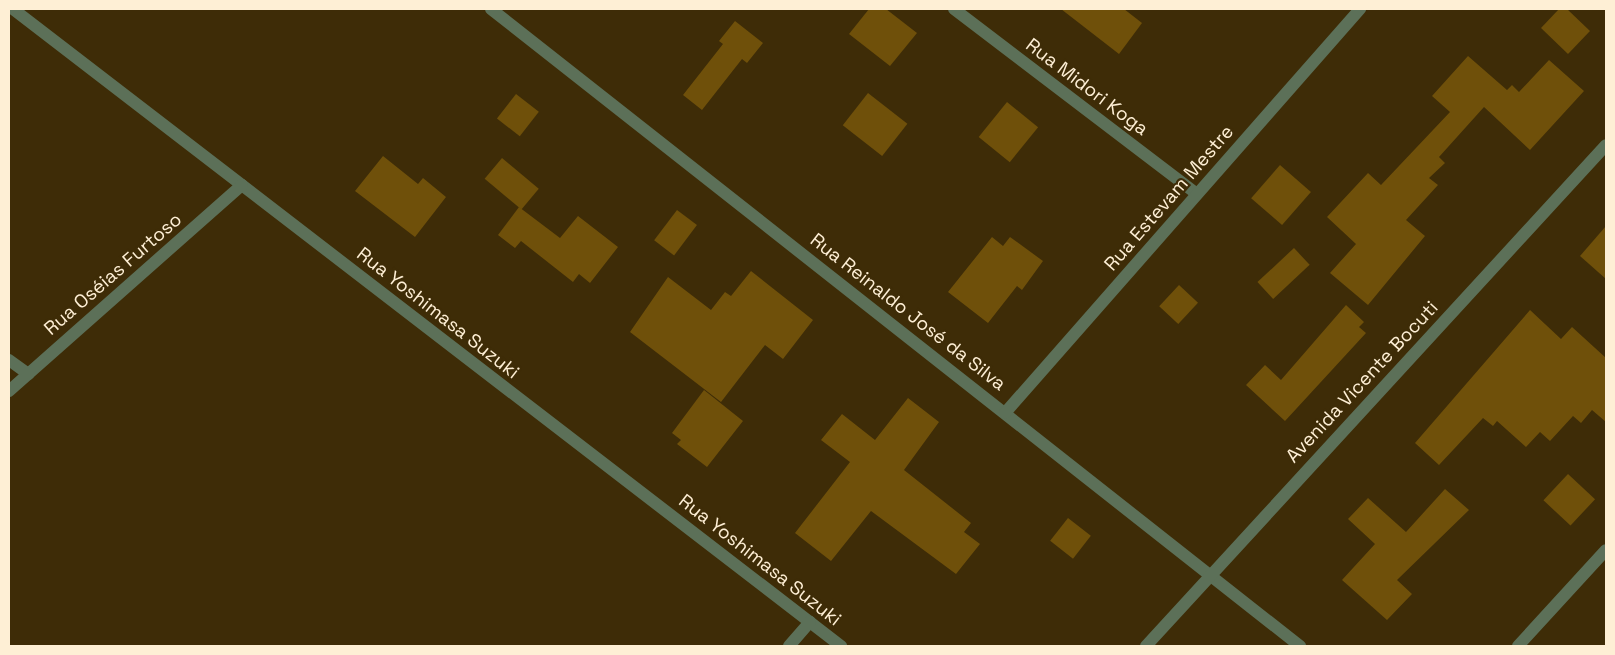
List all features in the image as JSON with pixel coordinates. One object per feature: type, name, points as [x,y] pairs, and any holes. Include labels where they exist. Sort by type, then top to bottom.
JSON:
[{"type":"street","name":"Rua Yoshimasa Suzuki","points":[[13,9],[841,646]]},
{"type":"street","name":"Rua Reinaldo José da Silva","points":[[491,9],[1006,412],[1300,646]]},
{"type":"street","name":"Rua Midori Koga","points":[[954,9],[1197,194]]},
{"type":"street","name":"Rua Estevam Mestre","points":[[1006,412],[1360,9]]},
{"type":"street","name":"Avenida Vicente Bocuti","points":[[1146,646],[1606,145]]},
{"type":"street","name":"Rua Oséias Furtoso","points":[[9,391],[242,185]]},
{"type":"street","points":[[9,360],[28,374]]},
{"type":"street","points":[[1518,646],[1606,550]]},
{"type":"street","points":[[790,646],[810,622]]},
{"type":"building","points":[[869,9],[886,9],[917,33],[890,66],[849,34]]},
{"type":"building","points":[[1061,9],[1124,9],[1142,23],[1119,54]]},
{"type":"building","points":[[1559,9],[1567,9],[1590,31],[1568,54],[1541,28]]},
{"type":"building","points":[[735,21],[763,43],[747,63],[742,59],[702,110],[683,95],[723,44],[719,41]]},
{"type":"building","points":[[1468,56],[1507,90],[1512,85],[1519,92],[1549,60],[1584,91],[1530,150],[1484,107],[1439,157],[1445,163],[1429,178],[1438,185],[1406,220],[1425,236],[1368,305],[1330,273],[1356,244],[1327,217],[1368,173],[1381,185],[1450,112],[1432,96]]},
{"type":"building","points":[[868,93],[907,124],[882,156],[843,125]]},
{"type":"building","points":[[516,94],[539,112],[520,136],[497,118]]},
{"type":"building","points":[[1007,102],[1038,127],[1010,162],[979,137]]},
{"type":"building","points":[[383,156],[418,184],[423,178],[446,197],[415,237],[355,191]]},
{"type":"building","points":[[502,158],[539,189],[521,210],[485,179]]},
{"type":"building","points":[[1280,165],[1311,192],[1282,225],[1251,198]]},
{"type":"building","points":[[519,207],[560,238],[578,216],[618,247],[590,283],[579,274],[573,282],[521,241],[515,248],[498,235]]},
{"type":"building","points":[[677,210],[697,225],[674,255],[654,240]]},
{"type":"building","points":[[1606,226],[1606,279],[1580,256]]},
{"type":"building","points":[[992,237],[1003,246],[1010,237],[1043,261],[1022,290],[1017,286],[988,323],[948,292]]},
{"type":"building","points":[[1294,248],[1310,265],[1273,299],[1257,282]]},
{"type":"building","points":[[751,271],[813,320],[783,359],[765,345],[721,402],[630,332],[668,277],[711,310],[725,292],[731,296]]},
{"type":"building","points":[[1179,285],[1198,303],[1178,324],[1159,306]]},
{"type":"building","points":[[1346,305],[1364,322],[1359,327],[1366,333],[1285,421],[1246,385],[1265,365],[1281,380]]},
{"type":"building","points":[[1530,310],[1561,339],[1572,327],[1606,358],[1606,422],[1592,410],[1581,423],[1573,416],[1550,441],[1540,432],[1526,447],[1497,421],[1493,426],[1483,418],[1439,465],[1415,443]]},
{"type":"building","points":[[704,390],[743,421],[707,467],[677,444],[681,440],[672,433]]},
{"type":"building","points":[[908,398],[939,422],[904,470],[971,523],[964,532],[980,544],[956,574],[871,511],[831,561],[795,533],[850,462],[821,440],[842,414],[875,440]]},
{"type":"building","points":[[1568,474],[1595,499],[1571,526],[1543,500]]},
{"type":"building","points":[[1445,489],[1469,510],[1397,580],[1412,594],[1387,620],[1342,580],[1375,544],[1348,519],[1368,498],[1406,532]]},
{"type":"building","points":[[1068,518],[1091,536],[1073,559],[1050,541]]}]
